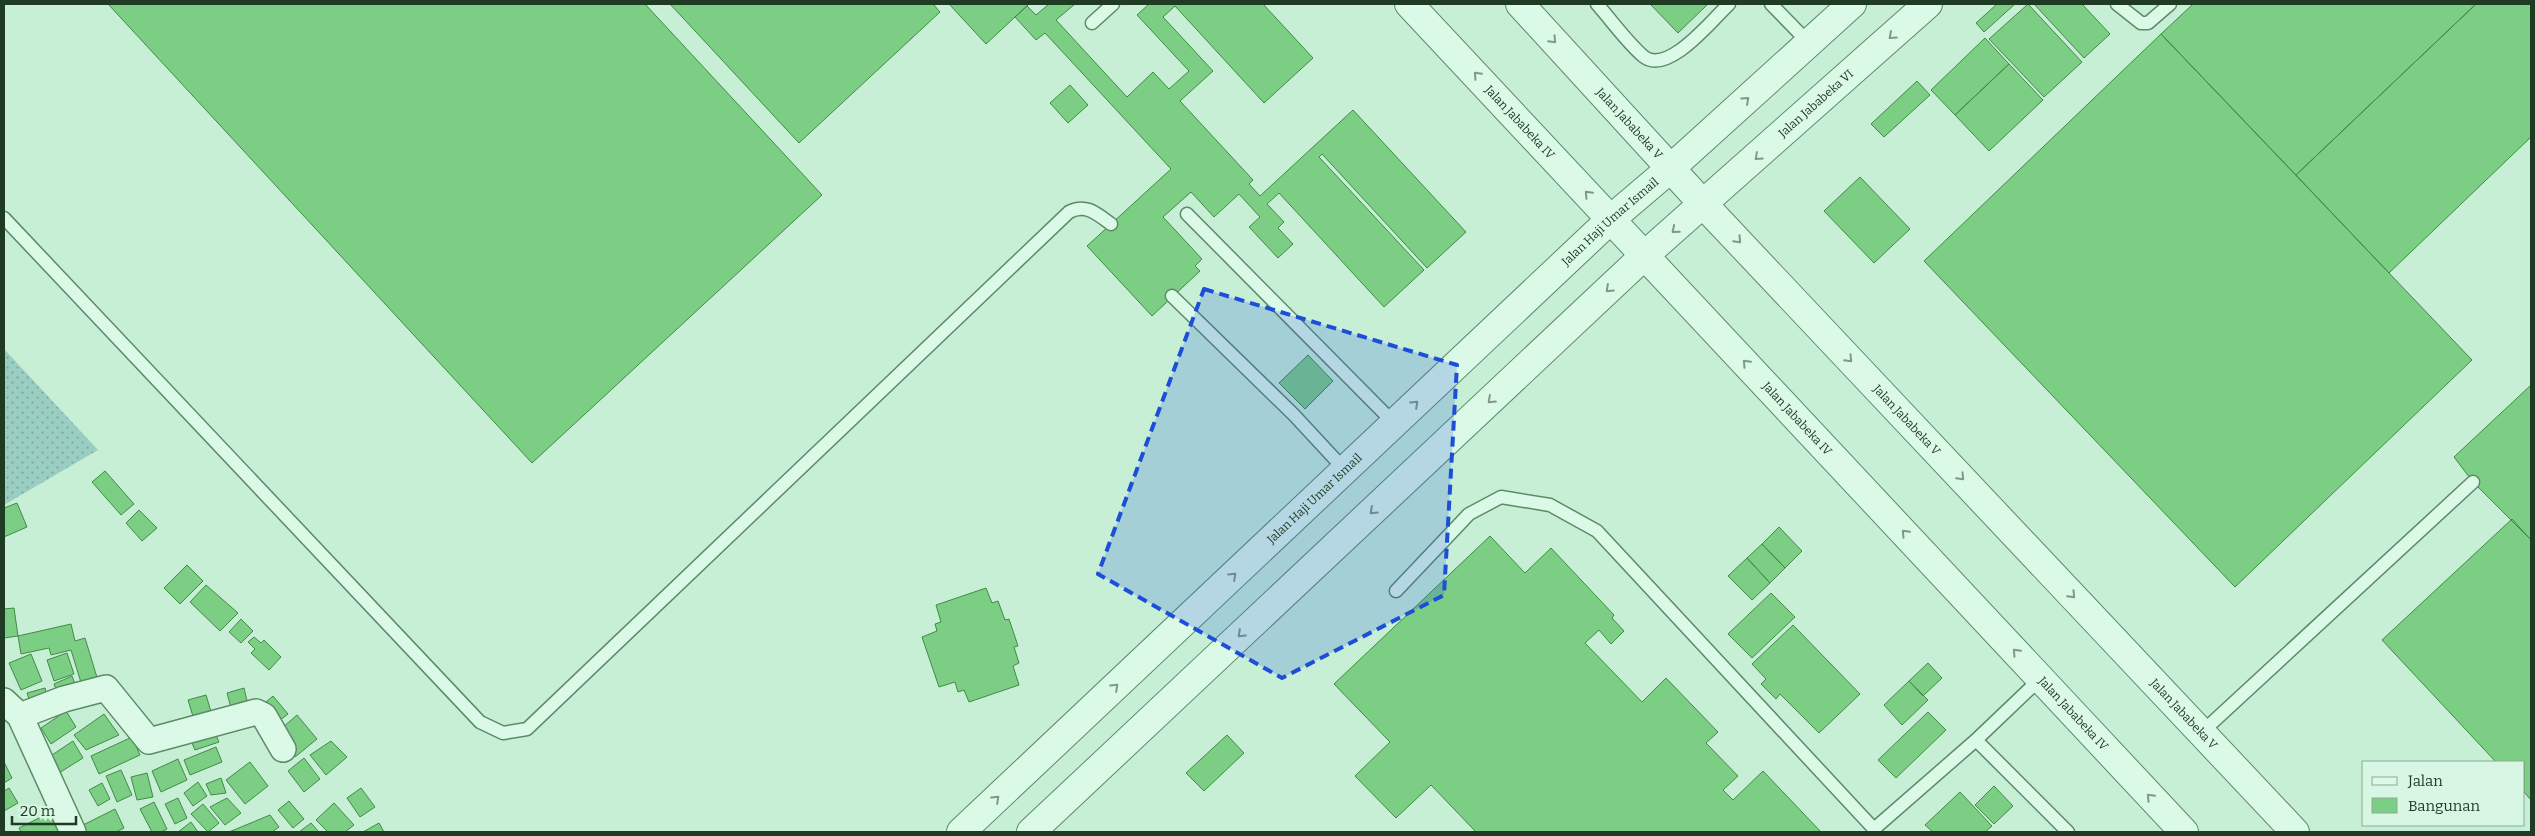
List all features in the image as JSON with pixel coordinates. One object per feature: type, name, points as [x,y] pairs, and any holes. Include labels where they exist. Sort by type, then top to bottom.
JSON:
[{"type":"street","name":"Jalan Jababeka IV","points":[[1409,4],[1612,218],[2184,832]]},
{"type":"street","name":"Jalan Jababeka V","points":[[1520,4],[1704,205],[2295,832]]},
{"type":"street","points":[[1671,168],[1852,4]]},
{"type":"street","name":"Jalan Jababeka VI","points":[[1704,205],[1928,4]]},
{"type":"street","name":"Jalan Haji Umar Ismail","points":[[961,832],[1612,218],[1671,168]]},
{"type":"street","points":[[1031,832],[1645,255],[1704,205]]},
{"type":"street","points":[[73,832],[12,708],[64,699],[106,688],[149,742],[256,712],[264,716],[283,749]]},
{"type":"lane","points":[[1092,23],[1113,4]]},
{"type":"lane","points":[[1597,4],[1644,58],[1662,60],[1681,52],[1729,4]]},
{"type":"lane","points":[[1771,4],[1809,43]]},
{"type":"lane","points":[[2117,4],[2141,23],[2148,22],[2170,4]]},
{"type":"lane","points":[[4,218],[480,722],[503,733],[527,729],[1069,212],[1077,208],[1087,208],[1111,224]]},
{"type":"lane","points":[[1187,214],[1394,424]]},
{"type":"lane","points":[[1172,296],[1294,414],[1346,470]]},
{"type":"lane","points":[[2201,733],[2473,482]]},
{"type":"lane","points":[[1396,591],[1469,514],[1501,497],[1550,505],[1597,531],[1875,831],[1976,740],[2040,679]]},
{"type":"lane","points":[[1976,740],[2068,832]]},
{"type":"highlighted area","points":[[1204,289],[1457,365],[1444,595],[1282,678],[1098,574]]},
{"type":"shaded area","points":[[4,349],[98,450],[4,505]]},
{"type":"building","points":[[108,4],[645,4],[822,195],[532,463]]},
{"type":"building","points":[[670,4],[933,4],[940,12],[799,143]]},
{"type":"building","points":[[949,4],[1029,4],[986,44]]},
{"type":"building","points":[[1049,4],[1075,4],[1056,20],[1127,97],[1153,72],[1169,89],[1189,71],[1137,15],[1149,4],[1263,4],[1313,58],[1264,103],[1175,6],[1163,17],[1213,71],[1180,101],[1253,180],[1249,184],[1260,196],[1353,110],[1466,232],[1427,268],[1322,154],[1319,157],[1424,270],[1384,307],[1279,193],[1267,204],[1284,222],[1278,228],[1293,244],[1278,258],[1249,227],[1260,217],[1239,194],[1214,217],[1191,192],[1163,217],[1202,259],[1195,266],[1200,271],[1152,316],[1087,246],[1171,169],[1045,33],[1036,40],[1015,17],[1027,6],[1036,15]]},
{"type":"building","points":[[1650,4],[1708,4],[1678,33]]},
{"type":"building","points":[[1997,4],[2015,4],[1984,32],[1976,23]]},
{"type":"building","points":[[2028,4],[2082,62],[2044,97],[1989,39]]},
{"type":"building","points":[[2034,4],[2082,4],[2110,34],[2084,58]]},
{"type":"building","points":[[2193,4],[2476,4],[2296,175],[2161,34]]},
{"type":"building","points":[[2476,4],[2531,4],[2531,137],[2389,273],[2296,175]]},
{"type":"building","points":[[2161,34],[2472,360],[2235,587],[1924,261]]},
{"type":"building","points":[[1985,38],[2009,64],[1955,115],[1931,90]]},
{"type":"building","points":[[2009,64],[2043,100],[1989,151],[1955,115]]},
{"type":"building","points":[[1917,81],[1930,95],[1884,137],[1871,124]]},
{"type":"building","points":[[1070,85],[1088,105],[1068,123],[1050,103]]},
{"type":"building","points":[[1860,177],[1910,229],[1874,263],[1824,211]]},
{"type":"building","points":[[1308,355],[1333,381],[1305,409],[1279,383]]},
{"type":"building","points":[[2531,385],[2531,540],[2473,482],[2454,457]]},
{"type":"building","points":[[105,471],[134,504],[121,515],[92,482]]},
{"type":"building","points":[[17,503],[27,527],[4,537],[4,508]]},
{"type":"building","points":[[139,510],[157,528],[142,541],[126,523]]},
{"type":"building","points":[[2512,519],[2531,540],[2531,800],[2525,793],[2525,761],[2495,761],[2382,640]]},
{"type":"building","points":[[1779,527],[1802,551],[1785,568],[1762,544]]},
{"type":"building","points":[[1490,536],[1525,573],[1551,548],[1614,615],[1612,618],[1624,631],[1611,644],[1599,630],[1585,643],[1642,702],[1666,678],[1718,732],[1706,743],[1738,776],[1723,790],[1733,800],[1763,771],[1821,832],[1476,832],[1431,785],[1396,818],[1355,776],[1390,742],[1334,684]]},
{"type":"building","points":[[1762,544],[1785,568],[1770,583],[1747,558]]},
{"type":"building","points":[[1747,558],[1770,583],[1752,600],[1728,576]]},
{"type":"building","points":[[187,565],[203,581],[180,604],[164,588]]},
{"type":"building","points":[[206,585],[238,613],[220,631],[190,602]]},
{"type":"building","points":[[986,588],[992,603],[998,601],[1005,620],[1009,619],[1018,646],[1014,647],[1019,663],[1013,666],[1019,685],[969,702],[964,690],[958,692],[955,682],[939,687],[922,637],[937,631],[935,624],[941,622],[936,605]]},
{"type":"building","points":[[1771,593],[1795,617],[1752,658],[1728,634]]},
{"type":"building","points":[[14,608],[18,636],[4,638],[4,609]]},
{"type":"building","points":[[241,619],[253,631],[241,643],[229,632]]},
{"type":"building","points":[[71,624],[75,641],[85,638],[99,684],[83,689],[71,650],[51,655],[49,648],[21,654],[18,636]]},
{"type":"building","points":[[1793,625],[1860,694],[1819,733],[1780,694],[1776,699],[1761,684],[1766,679],[1752,664]]},
{"type":"building","points":[[254,637],[261,643],[264,640],[281,657],[269,670],[251,653],[255,649],[248,642]]},
{"type":"building","points":[[67,653],[74,674],[54,681],[47,660]]},
{"type":"building","points":[[31,654],[42,681],[21,690],[9,663]]},
{"type":"building","points":[[1928,663],[1942,678],[1923,696],[1909,681]]},
{"type":"building","points":[[72,676],[77,689],[59,697],[54,684]]},
{"type":"building","points":[[1909,681],[1928,700],[1902,725],[1884,705]]},
{"type":"building","points":[[45,688],[49,702],[32,708],[27,693]]},
{"type":"building","points":[[244,688],[249,710],[233,715],[227,693]]},
{"type":"building","points":[[206,695],[213,718],[195,723],[188,700]]},
{"type":"building","points":[[273,696],[288,714],[275,724],[260,707]]},
{"type":"building","points":[[66,711],[76,727],[51,744],[41,728]]},
{"type":"building","points":[[1928,712],[1946,730],[1896,778],[1878,760]]},
{"type":"building","points":[[104,714],[119,735],[86,750],[74,735]]},
{"type":"building","points":[[297,715],[317,739],[295,757],[275,734]]},
{"type":"building","points":[[216,735],[219,742],[195,750],[192,743]]},
{"type":"building","points":[[1227,735],[1244,753],[1204,791],[1186,773]]},
{"type":"building","points":[[132,737],[140,755],[99,774],[91,756]]},
{"type":"building","points":[[73,741],[83,758],[59,773],[49,757]]},
{"type":"building","points":[[331,741],[347,757],[326,775],[310,755]]},
{"type":"building","points":[[216,747],[222,762],[190,775],[184,760]]},
{"type":"building","points":[[304,758],[320,779],[304,792],[288,771]]},
{"type":"building","points":[[178,759],[187,780],[161,792],[152,771]]},
{"type":"building","points":[[4,762],[12,778],[4,783]]},
{"type":"building","points":[[250,762],[268,786],[245,804],[226,780]]},
{"type":"building","points":[[121,770],[132,795],[117,802],[106,776]]},
{"type":"building","points":[[147,773],[153,797],[137,800],[131,777]]},
{"type":"building","points":[[221,778],[226,793],[211,795],[206,784]]},
{"type":"building","points":[[198,782],[207,796],[193,806],[184,793]]},
{"type":"building","points":[[102,783],[110,799],[98,806],[89,790]]},
{"type":"building","points":[[1994,786],[2013,806],[1994,824],[1975,805]]},
{"type":"building","points":[[9,788],[18,803],[4,811],[4,791]]},
{"type":"building","points":[[361,788],[375,807],[360,817],[347,798]]},
{"type":"building","points":[[1960,792],[1992,826],[1985,832],[1933,832],[1925,825]]},
{"type":"building","points":[[178,798],[187,818],[175,824],[165,804]]},
{"type":"building","points":[[227,798],[241,813],[225,825],[210,807]]},
{"type":"building","points":[[289,801],[304,819],[293,828],[278,810]]},
{"type":"building","points":[[154,802],[167,829],[161,832],[152,832],[140,809]]},
{"type":"building","points":[[334,803],[354,825],[345,832],[328,832],[316,820]]},
{"type":"building","points":[[203,804],[219,823],[208,832],[191,814]]},
{"type":"building","points":[[115,809],[124,828],[116,832],[84,832],[81,826]]},
{"type":"building","points":[[51,812],[61,832],[21,832],[19,828]]},
{"type":"building","points":[[270,815],[279,827],[272,832],[229,832]]},
{"type":"building","points":[[191,822],[198,832],[178,832]]},
{"type":"building","points":[[311,823],[319,832],[299,832]]},
{"type":"building","points":[[379,823],[384,832],[363,832]]}]
